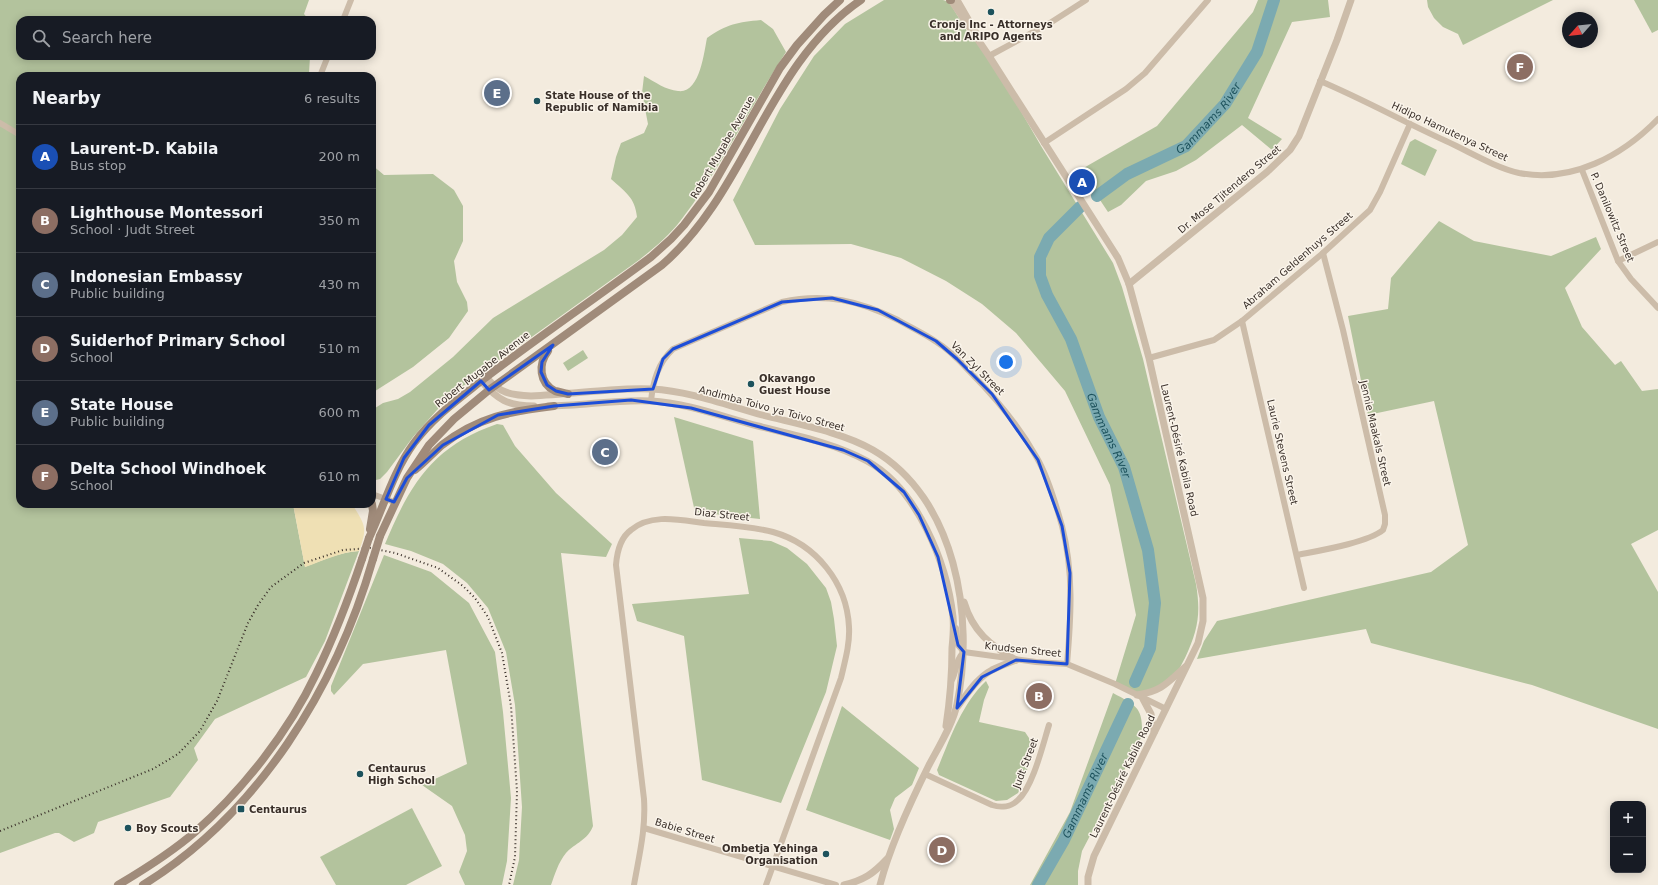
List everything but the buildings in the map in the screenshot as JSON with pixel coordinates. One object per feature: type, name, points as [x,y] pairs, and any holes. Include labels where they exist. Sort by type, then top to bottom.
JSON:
[{"type":"main road","name":"Robert Mugabe Avenue","points":[[118,885],[171,851],[196,831],[230,798],[278,738],[317,674],[395,474],[421,434],[441,413],[484,379],[651,257],[671,239],[693,214],[709,192],[780,68],[797,45],[824,15],[840,0]]},
{"type":"main road","name":"Robert Mugabe Avenue","points":[[143,885],[173,866],[198,845],[255,787],[283,750],[303,720],[332,668],[363,590],[380,536],[394,502],[420,456],[440,432],[491,388],[662,266],[686,243],[717,202],[767,115],[805,54],[843,14],[861,0]]},
{"type":"main road","points":[[843,14],[868,0]]},
{"type":"main road","points":[[553,345],[545,354],[542,362],[543,378],[547,384],[556,391],[568,394]]},
{"type":"main road","points":[[407,478],[443,445],[474,426],[511,412],[554,406]]},
{"type":"main road","points":[[370,537],[373,508]]},
{"type":"street","points":[[345,16],[351,0]]},
{"type":"street","name":"Laurent-Désiré Kabila Road","points":[[950,0],[978,39],[1118,258],[1129,284],[1149,358],[1203,598],[1204,621],[1198,643],[1094,856],[1088,876],[1088,885]]},
{"type":"street","name":"Laurent-Désiré Kabila Road","points":[[957,0],[973,26],[978,39]]},
{"type":"street","points":[[989,56],[1086,0]]},
{"type":"street","points":[[1044,143],[1126,89],[1140,77],[1208,0]]},
{"type":"street","name":"Dr. Mose Tjitendero Street","points":[[1129,284],[1267,172],[1290,150],[1299,136],[1337,40],[1351,0]]},
{"type":"street","points":[[322,72],[326,60]]},
{"type":"street","name":"Hidipo Hamutenya Street","points":[[1320,81],[1500,167],[1537,175],[1582,170],[1616,154],[1632,143],[1658,119]]},
{"type":"street","points":[[0,123],[16,133]]},
{"type":"street","name":"Abraham Geldenhuys Street","points":[[1149,358],[1214,340],[1242,321],[1323,253],[1366,214],[1374,204],[1410,124]]},
{"type":"street","name":"P. Danilowitz Street","points":[[1582,170],[1618,260],[1631,279],[1658,308]]},
{"type":"street","points":[[1618,260],[1658,242]]},
{"type":"street","name":"Jennie Maakals Street","points":[[1297,555],[1325,550],[1367,538],[1383,530],[1385,524],[1385,515],[1343,330],[1323,253]]},
{"type":"street","name":"Van Zyl Street","points":[[652,401],[653,389],[658,370],[663,359],[673,349],[782,302],[797,299],[832,298],[851,301],[878,310],[936,341],[957,359],[992,394],[1020,430],[1038,460],[1062,526],[1070,573],[1070,628],[1067,664]]},
{"type":"street","name":"Laurie Stevens Street","points":[[1242,321],[1304,588]]},
{"type":"street","name":"Andimba Toivo ya Toivo Street","points":[[484,379],[500,400],[510,403],[525,406],[554,406],[631,400],[652,401],[691,408],[784,432],[843,450],[868,461],[888,475],[904,492],[919,515],[938,556],[947,583],[958,645],[964,652]]},
{"type":"street","name":"Andimba Toivo ya Toivo Street","points":[[491,388],[514,395],[530,396],[653,389],[697,397],[804,425],[848,439],[872,449],[895,464],[914,484],[925,499],[944,536],[954,567],[961,607],[964,652],[957,708],[909,808],[880,885]]},
{"type":"street","points":[[376,495],[394,502]]},
{"type":"street","name":"Diaz Street","points":[[634,885],[644,828],[644,799],[616,565],[618,549],[630,530],[651,520],[667,519],[743,526],[774,532],[798,542],[814,554],[829,571],[840,586],[846,603],[849,627],[848,650],[841,678],[766,885]]},
{"type":"street","points":[[954,567],[968,614],[974,626],[983,637],[998,650],[1016,660]]},
{"type":"street","name":"Andimba Toivo ya Toivo Street","points":[[944,734],[952,680],[953,618]]},
{"type":"street","name":"Andimba Toivo ya Toivo Street","points":[[952,680],[956,672],[957,660],[964,652]]},
{"type":"street","name":"Knudsen Street","points":[[964,652],[1016,660],[1067,664],[1115,684],[1166,709]]},
{"type":"street","points":[[957,708],[974,685],[982,677],[992,670],[1016,660]]},
{"type":"street","points":[[1154,732],[1151,712],[1140,697],[1160,689],[1170,682],[1188,664]]},
{"type":"street","name":"Judt Street","points":[[925,774],[992,805],[1004,807],[1017,802],[1026,789],[1033,773],[1049,725]]},
{"type":"street","name":"Babie Street","points":[[644,828],[836,885]]},
{"type":"street","points":[[844,885],[857,882],[871,875],[890,856]]},
{"type":"highlighted area","points":[[832,298],[878,310],[936,341],[957,359],[992,394],[1038,460],[1062,526],[1070,573],[1067,664],[1016,660],[982,677],[957,708],[964,652],[958,645],[938,557],[919,515],[904,492],[868,461],[843,450],[691,408],[631,400],[554,406],[498,415],[443,445],[407,478],[394,502],[386,499],[404,458],[429,425],[481,381],[489,390],[553,345],[542,362],[541,372],[547,385],[556,391],[568,394],[653,389],[663,359],[673,349],[782,302]]},
{"type":"green space","points":[[0,0],[309,0],[304,14],[306,16],[16,16],[16,60],[310,60],[309,72],[16,72],[16,508],[294,508],[305,567],[338,555],[359,551],[325,641],[306,677],[215,719],[194,748],[198,760],[170,797],[98,822],[94,833],[74,842],[59,833],[55,833],[0,853]]},
{"type":"green space","points":[[884,0],[943,0],[949,2],[967,31],[978,39],[989,56],[1041,146],[1113,263],[1122,287],[1143,359],[1196,584],[1198,613],[1196,630],[1193,639],[1175,676],[1170,681],[1159,687],[1137,695],[1115,684],[1136,615],[1110,485],[1065,391],[1016,333],[982,304],[946,281],[901,258],[851,244],[755,245],[733,200],[780,109],[814,56],[845,24]]},
{"type":"green space","points":[[1258,0],[1328,0],[1330,17],[1292,22],[1248,118],[1282,139],[1272,150],[1242,125],[1196,160],[1176,171],[1146,181],[1121,205],[1108,212],[1080,170],[1157,126],[1253,12]]},
{"type":"green space","points":[[1427,0],[1553,0],[1463,45],[1458,34],[1443,27],[1434,18],[1428,7]]},
{"type":"green space","points":[[1634,0],[1658,0],[1658,30],[1652,33]]},
{"type":"green space","points":[[761,20],[773,29],[786,52],[709,180],[676,226],[661,242],[639,260],[455,392],[413,437],[387,472],[380,479],[376,480],[376,407],[383,403],[398,399],[410,392],[453,357],[493,318],[604,250],[622,235],[637,217],[636,210],[632,200],[625,191],[611,179],[621,143],[644,133],[648,124],[642,93],[644,76],[669,89],[678,91],[685,90],[691,86],[700,71],[707,38],[733,24]]},
{"type":"green space","points":[[1415,139],[1437,150],[1425,176],[1401,164],[1410,142]]},
{"type":"green space","points":[[376,168],[384,175],[433,174],[454,190],[463,206],[463,241],[454,261],[457,282],[467,302],[468,311],[449,338],[413,367],[376,390]]},
{"type":"green space","points":[[1439,221],[1474,241],[1551,256],[1596,237],[1601,249],[1565,288],[1582,327],[1615,365],[1621,361],[1642,391],[1658,389],[1658,530],[1631,544],[1658,592],[1658,729],[1532,685],[1371,643],[1366,629],[1197,659],[1204,641],[1217,621],[1431,572],[1468,545],[1434,401],[1368,415],[1348,316],[1388,309],[1391,278]]},
{"type":"green space","points":[[583,350],[588,358],[568,371],[563,363]]},
{"type":"green space","points":[[674,417],[753,441],[760,519],[695,512]]},
{"type":"green space","points":[[497,424],[503,425],[515,446],[556,493],[612,544],[606,557],[561,553],[593,826],[588,835],[563,857],[551,885],[513,885],[519,860],[522,807],[515,705],[506,652],[488,608],[467,583],[443,564],[411,551],[385,544],[404,503],[426,470],[440,456],[456,444],[475,433]]},
{"type":"green space","points":[[739,538],[771,541],[787,548],[807,564],[826,588],[831,602],[834,619],[837,646],[826,692],[781,803],[702,780],[684,636],[637,621],[632,604],[749,594]]},
{"type":"green space","points":[[384,555],[431,572],[469,603],[495,652],[503,712],[511,798],[507,861],[502,885],[465,885],[459,872],[467,851],[465,835],[452,806],[422,785],[467,764],[446,650],[363,664],[334,695],[331,691],[331,686]]},
{"type":"green space","points":[[986,681],[989,687],[984,700],[979,722],[1025,732],[1033,744],[1026,775],[1018,793],[1007,800],[996,801],[939,775],[937,770],[963,712],[977,690]]},
{"type":"green space","points":[[1113,693],[1137,708],[1140,713],[1142,736],[1082,851],[1078,871],[1078,885],[1030,885],[1070,812]]},
{"type":"green space","points":[[842,706],[919,768],[912,785],[895,798],[890,810],[894,829],[890,840],[806,810]]},
{"type":"green space","points":[[412,808],[442,866],[406,885],[336,885],[320,857]]},
{"type":"sand","points":[[294,508],[354,508],[364,526],[364,536],[359,551],[338,555],[305,567]]},
{"type":"waterway","name":"Gammams River","points":[[1097,196],[1127,174],[1186,146],[1225,104],[1257,52],[1274,0]]},
{"type":"waterway","name":"Gammams River","points":[[1080,207],[1049,238],[1040,257],[1040,276],[1047,295],[1071,339],[1099,417],[1124,467],[1148,550],[1155,603],[1150,648],[1135,682]]},
{"type":"waterway","name":"Gammams River","points":[[1038,885],[1064,840],[1128,704]]},
{"type":"railway","points":[[0,831],[153,769],[178,754],[200,731],[217,701],[248,623],[258,605],[271,587],[304,563],[343,550],[370,548],[395,553],[438,568],[463,586],[475,598],[488,617],[502,653],[511,706],[517,791],[515,857],[509,885]]},
{"type":"place","name":"Cronje Inc - Attorneys and ARIPO Agents","points":[[991,12]]},
{"type":"place","name":"Delta School Windhoek","points":[[1520,67]]},
{"type":"place","name":"State House","points":[[497,93]]},
{"type":"place","name":"State House of the Republic of Namibia","points":[[537,101]]},
{"type":"place","name":"Laurent-D. Kabila","points":[[1082,182]]},
{"type":"place","name":"Okavango Guest House","points":[[751,384]]},
{"type":"place","name":"Indonesian Embassy","points":[[605,452]]},
{"type":"place","name":"Lighthouse Montessori","points":[[1039,696]]},
{"type":"place","name":"Centaurus High School","points":[[360,774]]},
{"type":"place","name":"Centaurus","points":[[241,809]]},
{"type":"place","name":"Boy Scouts","points":[[128,828]]},
{"type":"place","name":"Suiderhof Primary School","points":[[942,850]]},
{"type":"place","name":"Ombetja Yehinga Organisation","points":[[826,854]]}]
